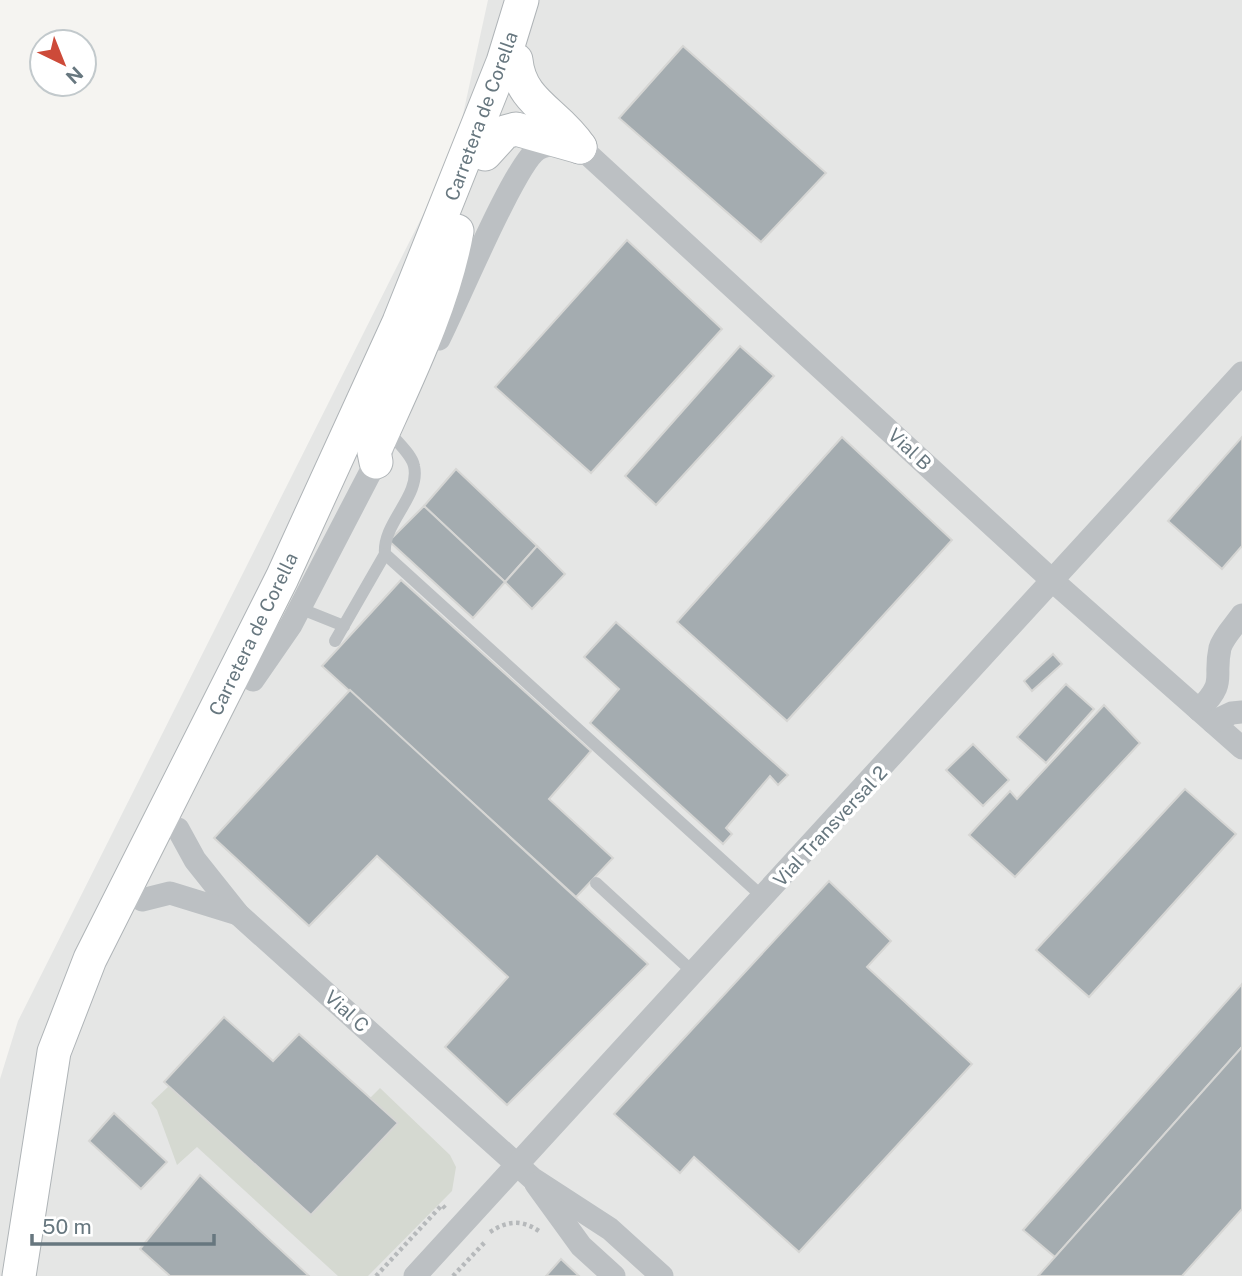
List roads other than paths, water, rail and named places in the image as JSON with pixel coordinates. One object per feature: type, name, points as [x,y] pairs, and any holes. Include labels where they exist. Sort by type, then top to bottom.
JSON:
[{"type":"main road","name":"Carretera de Corella","points":[[19,1276],[54,1052],[90,959],[282,578],[399,322],[503,62],[522,0]]},
{"type":"main road","name":"Carretera de Corella","points":[[41,1276],[79,1036],[103,976],[253,680],[372,434],[457,231],[485,155],[534,0]]},
{"type":"main road","points":[[516,60],[518,78],[523,90],[564,125],[580,147]]},
{"type":"main road","points":[[485,155],[505,132],[516,129],[580,147]]},
{"type":"main road","points":[[383,448],[374,452],[438,301],[457,231]]},
{"type":"street","name":"Carretera de Corella","points":[[253,680],[299,608],[525,166],[536,151],[552,144],[580,147]]},
{"type":"street","name":"Vial B","points":[[580,147],[1054,582],[1242,748]]},
{"type":"street","name":"Vial Transversal 2","points":[[415,1276],[463,1225],[525,1172],[694,974],[1242,373]]},
{"type":"street","points":[[1242,615],[1220,647],[1220,679],[1206,716],[1242,712]]},
{"type":"street","name":"Vial C","points":[[178,829],[195,860],[238,914],[525,1172],[610,1228],[662,1276]]},
{"type":"street","points":[[142,900],[170,893],[238,914]]},
{"type":"street","name":"Vial C","points":[[525,1172],[581,1246],[614,1276]]},
{"type":"lane","points":[[335,641],[384,554],[383,541],[415,479],[414,463],[383,448]]},
{"type":"lane","points":[[384,554],[764,898]]},
{"type":"lane","points":[[299,608],[344,626]]},
{"type":"lane","points":[[596,883],[694,974]]}]
